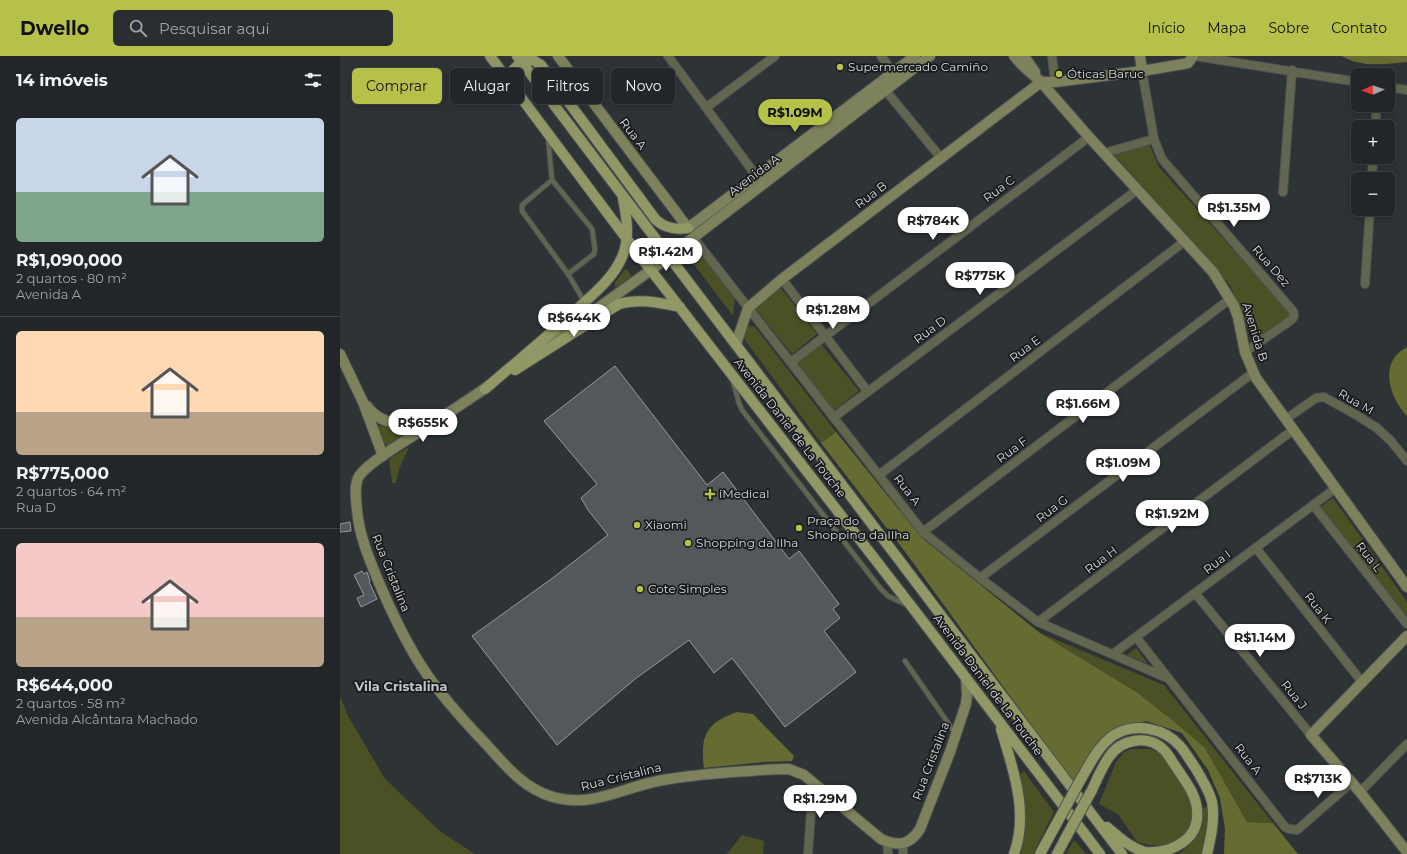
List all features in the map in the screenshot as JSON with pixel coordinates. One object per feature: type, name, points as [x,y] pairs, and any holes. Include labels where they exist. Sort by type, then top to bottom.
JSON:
[{"type":"main road","name":"Avenida Daniel de La Touche","points":[[490,56],[498,68]]},
{"type":"main road","name":"Avenida Daniel de La Touche","points":[[519,59],[1122,854]]},
{"type":"main road","points":[[514,68],[519,59],[533,60],[541,65],[652,216],[658,222],[667,227],[677,229],[688,228]]},
{"type":"main road","name":"Avenida Daniel de La Touche","points":[[524,104],[626,238],[912,607],[1100,854]]},
{"type":"main road","points":[[485,389],[556,329],[598,290],[613,273],[622,257],[626,238],[626,217],[623,196]]},
{"type":"main road","points":[[652,216],[668,256]]},
{"type":"main road","points":[[485,389],[619,304],[645,301],[680,307]]},
{"type":"main road","points":[[1000,723],[1013,770],[1020,805],[1020,833],[1014,854]]},
{"type":"main road","points":[[1040,854],[1099,749],[1114,735],[1125,730],[1147,728],[1169,736],[1181,747],[1204,782],[1212,802],[1212,828],[1207,854]]},
{"type":"main road","points":[[1057,854],[1109,757],[1116,749],[1131,741],[1139,740],[1154,743],[1165,751],[1194,796],[1197,821],[1191,836],[1176,849],[1161,853],[1146,852],[1130,845],[1093,816]]},
{"type":"street","name":"Rua A","points":[[558,56],[688,228]]},
{"type":"street","points":[[668,56],[760,180]]},
{"type":"street","points":[[707,107],[775,56]]},
{"type":"street","points":[[881,56],[896,76]]},
{"type":"street","name":"Avenida A","points":[[896,76],[915,56]]},
{"type":"street","name":"Avenida A","points":[[451,411],[485,389],[651,270],[693,237],[760,180],[896,76],[930,56]]},
{"type":"street","name":"Avenida B","points":[[1014,56],[1042,82]]},
{"type":"street","name":"Avenida B","points":[[1024,56],[1042,82],[1089,137],[1213,272],[1230,299],[1238,317],[1246,352],[1256,378],[1407,587]]},
{"type":"street","points":[[1052,56],[1055,82]]},
{"type":"street","name":"Rua Dez","points":[[1140,56],[1154,139],[1162,159],[1293,311],[1294,318],[1246,352]]},
{"type":"street","points":[[1042,82],[1055,82],[1142,72],[1188,63],[1194,56],[1292,70],[1351,81]]},
{"type":"street","points":[[1283,192],[1292,70]]},
{"type":"street","name":"Rua B","points":[[748,308],[782,280],[1042,82]]},
{"type":"street","points":[[883,86],[941,158]]},
{"type":"street","points":[[1395,88],[1407,90]]},
{"type":"street","name":"Rua C","points":[[791,362],[1089,137]]},
{"type":"street","points":[[1104,153],[1154,139]]},
{"type":"street","name":"Avenida A","points":[[688,228],[760,180]]},
{"type":"street","name":"Rua D","points":[[834,417],[1137,190]]},
{"type":"street","points":[[1365,284],[1370,216]]},
{"type":"street","name":"Rua A","points":[[693,237],[923,532],[1038,622],[1167,678]]},
{"type":"street","name":"Rua E","points":[[879,475],[1185,241]]},
{"type":"street","points":[[782,280],[868,392]]},
{"type":"street","name":"Rua F","points":[[923,532],[1230,299]]},
{"type":"street","points":[[736,344],[748,308]]},
{"type":"street","points":[[340,354],[368,409],[380,418],[396,424],[414,423],[437,417],[451,411]]},
{"type":"street","name":"Rua G","points":[[980,578],[1254,372]]},
{"type":"street","name":"Rua M","points":[[1286,419],[1316,398],[1324,397],[1377,428],[1391,441],[1407,461]]},
{"type":"street","points":[[364,402],[383,456]]},
{"type":"street","name":"Rua Cristalina","points":[[451,411],[383,456],[360,475],[357,481],[356,493],[357,515],[368,555],[383,593],[407,642],[433,683],[465,722],[516,778],[542,794],[572,801],[585,801],[655,781],[693,775],[789,769],[804,775],[871,831],[887,842]]},
{"type":"street","name":"Rua H","points":[[1038,622],[1293,430]]},
{"type":"street","name":"Rua I","points":[[1113,654],[1336,488]]},
{"type":"street","name":"Rua L","points":[[1313,505],[1407,624]]},
{"type":"street","name":"Rua K","points":[[1256,548],[1362,682]]},
{"type":"street","name":"Rua J","points":[[1195,593],[1311,735],[1360,792],[1407,852]]},
{"type":"street","points":[[1311,735],[1407,636]]},
{"type":"street","name":"Rua A","points":[[1136,637],[1285,827],[1297,830],[1352,783]]},
{"type":"street","name":"Rua Cristalina","points":[[903,843],[915,836],[920,828],[956,734],[966,704],[966,678]]},
{"type":"street","points":[[1360,792],[1407,744]]},
{"type":"street","points":[[808,854],[813,782]]},
{"type":"street","points":[[888,854],[887,842],[903,843],[903,854]]},
{"type":"lane","points":[[547,134],[552,180],[592,229],[593,234],[594,254],[568,274]]},
{"type":"lane","points":[[552,180],[522,205],[522,211],[568,274],[585,302]]},
{"type":"lane","points":[[731,372],[742,410],[880,588],[888,596],[912,607]]},
{"type":"lane","points":[[906,661],[956,734]]},
{"type":"green space","points":[[1342,56],[1407,56],[1407,62],[1365,64],[1349,60]]},
{"type":"green space","points":[[1149,144],[1159,167],[1293,316],[1253,341],[1230,285],[1114,155]]},
{"type":"green space","points":[[697,248],[735,297],[733,316],[687,255]]},
{"type":"green space","points":[[626,268],[633,278],[616,288],[614,284]]},
{"type":"green space","points":[[780,287],[817,334],[792,354],[754,307]]},
{"type":"green space","points":[[750,326],[755,327],[836,432],[821,443],[745,340],[745,330]]},
{"type":"green space","points":[[821,344],[859,391],[833,411],[796,364]]},
{"type":"green space","points":[[1407,347],[1407,416],[1395,399],[1389,380],[1392,361],[1398,353]]},
{"type":"green space","points":[[379,425],[397,430],[410,430],[411,432],[387,448],[377,426]]},
{"type":"green space","points":[[836,432],[922,538],[1040,633],[1138,693],[1182,728],[1205,748],[1247,822],[1273,823],[1298,854],[1224,854],[1225,829],[1220,798],[1208,770],[1182,733],[1146,721],[1114,730],[1074,784],[906,553],[821,443]]},
{"type":"green space","points":[[409,447],[399,469],[396,483],[392,483],[389,459]]},
{"type":"green space","points":[[1333,498],[1407,602],[1407,617],[1320,507]]},
{"type":"green space","points":[[1040,633],[1164,685],[1273,823],[1247,822],[1205,748],[1182,728],[1138,693]]},
{"type":"green space","points":[[1136,648],[1148,664],[1127,655]]},
{"type":"green space","points":[[340,696],[348,716],[385,779],[441,832],[475,854],[340,854]]},
{"type":"green space","points":[[737,712],[753,714],[794,756],[792,761],[704,768],[704,743],[708,730],[723,718]]},
{"type":"green space","points":[[1132,749],[1150,749],[1158,752],[1166,760],[1188,794],[1192,808],[1192,819],[1188,830],[1182,838],[1173,843],[1161,846],[1137,842],[1118,814],[1099,804],[1116,762],[1124,752]]},
{"type":"green space","points":[[1024,771],[1054,812],[1033,854],[1021,854],[1024,834],[1024,815],[1023,796],[1019,776]]},
{"type":"green space","points":[[1208,807],[1207,830],[1202,854],[1178,854],[1194,840],[1201,823],[1202,808]]},
{"type":"green space","points":[[742,835],[764,841],[763,854],[727,854]]},
{"type":"green space","points":[[1074,840],[1086,854],[1066,854]]},
{"type":"building","name":"Shopping da Ilha","points":[[615,366],[707,485],[723,472],[789,559],[799,551],[839,604],[833,609],[840,618],[824,631],[856,672],[785,727],[732,658],[714,673],[689,640],[635,679],[557,745],[472,636],[554,577],[608,535],[588,510],[581,498],[597,484],[544,421]]},
{"type":"building","points":[[350,522],[351,531],[340,532],[340,524]]},
{"type":"building","points":[[362,571],[364,574],[367,572],[369,582],[377,599],[361,607],[357,598],[364,595],[354,575]]},
{"type":"place","name":"Supermercado Camiño","points":[[840,67]]},
{"type":"place","name":"Óticas Baruc","points":[[1059,74]]},
{"type":"place","name":"iMedical","points":[[710,494]]},
{"type":"place","name":"Xiaomi","points":[[637,525]]},
{"type":"place","name":"Praça do Shopping da Ilha","points":[[799,528]]},
{"type":"place","name":"Shopping da Ilha","points":[[688,543]]},
{"type":"place","name":"Cote Simples","points":[[640,589]]},
{"type":"district","name":"Vila Cristalina","points":[[401,686]]}]
